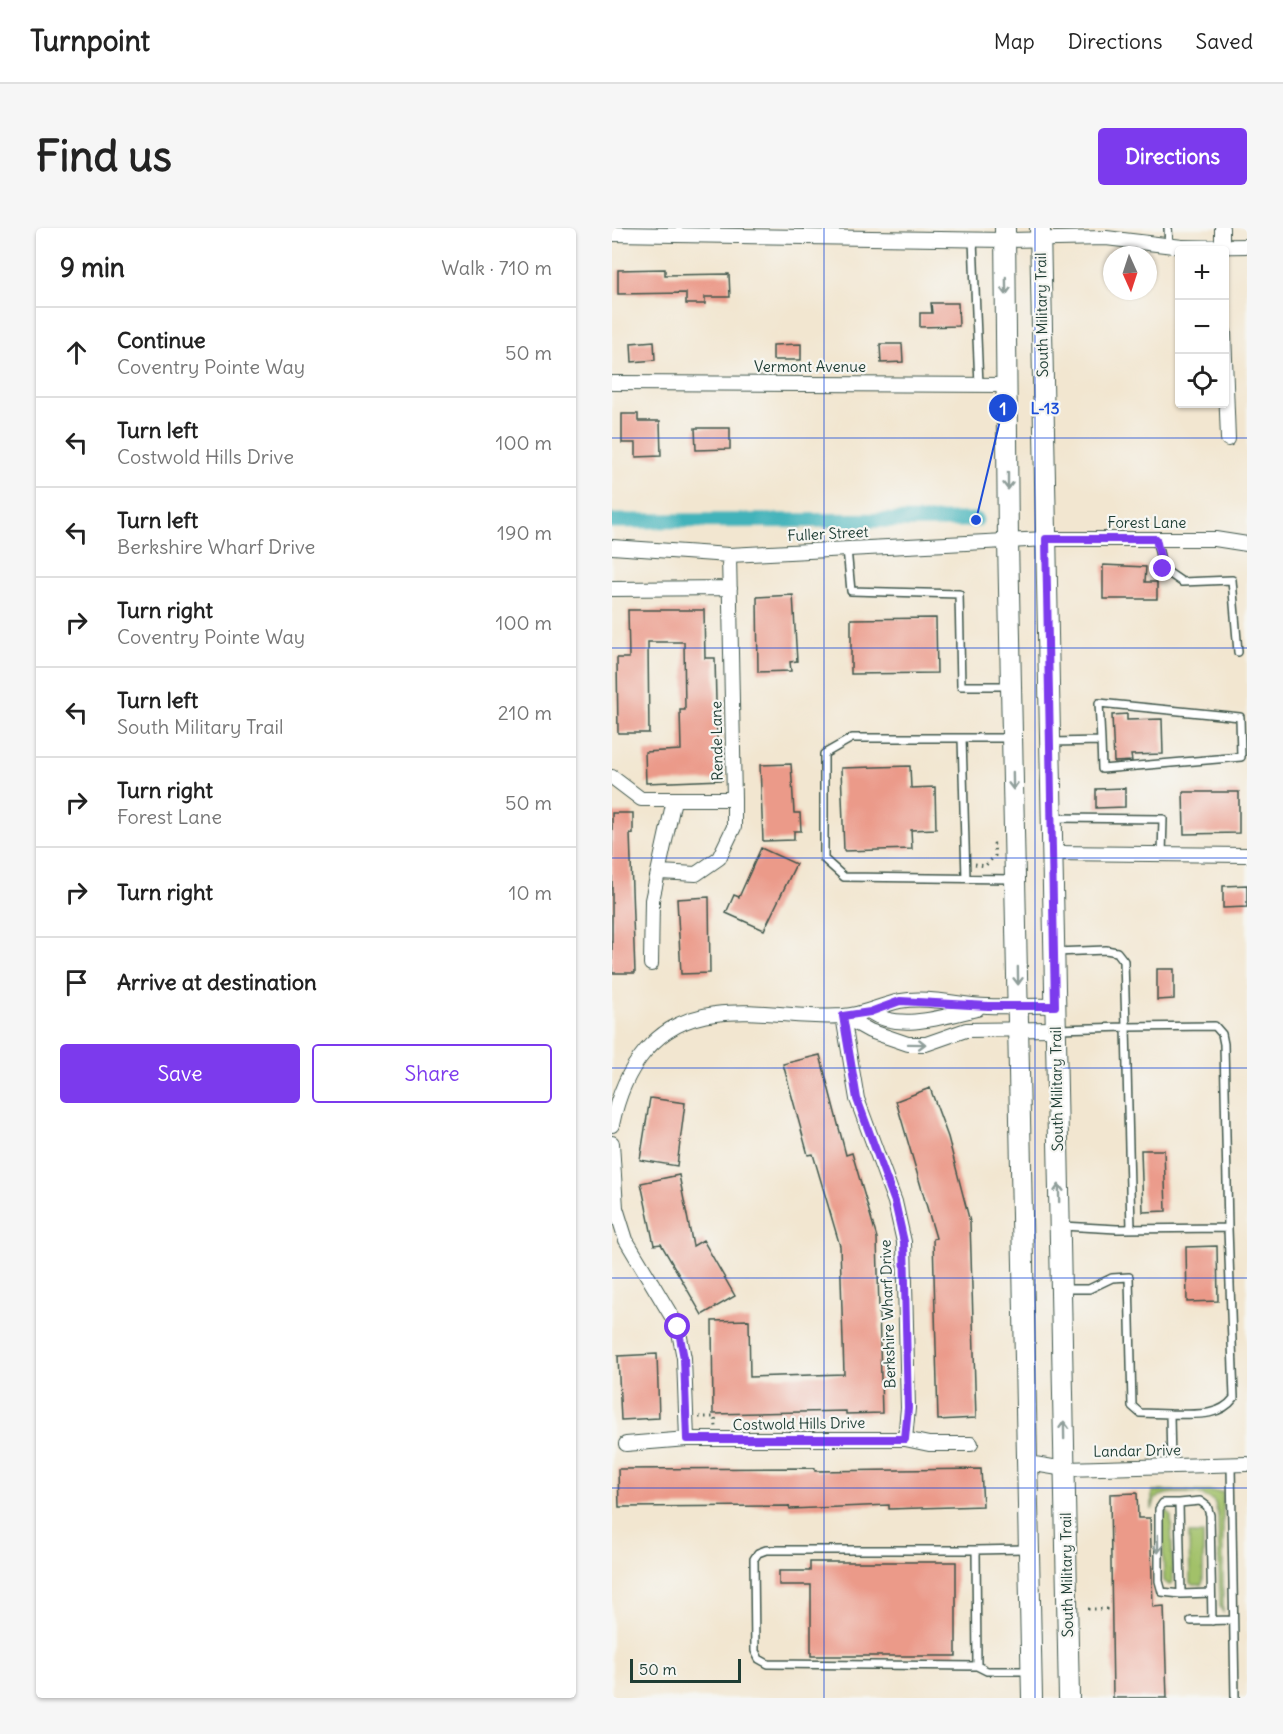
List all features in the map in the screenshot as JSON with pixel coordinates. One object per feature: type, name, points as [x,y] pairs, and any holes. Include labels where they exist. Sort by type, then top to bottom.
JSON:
[{"type":"main road","name":"South Military Trail","points":[[1040,233],[1069,1698]]},
{"type":"main road","points":[[1005,234],[1008,541],[1029,1463],[1032,1698]]},
{"type":"street","points":[[1222,228],[1222,246]]},
{"type":"street","points":[[612,234],[973,240],[1005,234],[1040,233],[1175,246]]},
{"type":"street","points":[[1229,247],[1247,246]]},
{"type":"street","points":[[1225,354],[1228,440]]},
{"type":"street","name":"Vermont Avenue","points":[[612,383],[1008,385]]},
{"type":"street","name":"Forest Lane","points":[[1046,539],[1215,539],[1247,544]]},
{"type":"street","name":"Fuller Street","points":[[612,547],[729,555],[1046,539]]},
{"type":"street","name":"Rende Lane","points":[[612,777],[641,799],[734,799],[729,555]]},
{"type":"street","points":[[612,589],[730,588]]},
{"type":"street","points":[[660,872],[696,873],[718,858],[734,827],[734,799]]},
{"type":"street","points":[[651,964],[652,900],[674,800]]},
{"type":"street","points":[[1052,853],[1247,855]]},
{"type":"street","points":[[612,1125],[617,1098],[641,1054],[663,1033],[692,1018],[717,1013],[843,1016],[870,1012],[900,1001],[988,1006],[1055,1006]]},
{"type":"street","points":[[870,1012],[880,1019],[939,1018],[988,1006]]},
{"type":"street","points":[[843,1016],[886,1037],[908,1044],[926,1044],[966,1030],[1056,1029]]},
{"type":"street","name":"Berkshire Wharf Drive","points":[[843,1016],[857,1099],[895,1202],[904,1242],[908,1408],[905,1439]]},
{"type":"street","points":[[886,1037],[894,1020]]},
{"type":"street","points":[[612,1143],[616,1208],[626,1240],[678,1327],[684,1358],[687,1439]]},
{"type":"street","name":"Costwold Hills Drive","points":[[626,1444],[687,1439],[905,1439],[929,1444],[971,1444]]},
{"type":"street","name":"Landar Drive","points":[[1029,1463],[1065,1469],[1247,1464]]},
{"type":"lane","points":[[1168,228],[1169,246]]},
{"type":"lane","points":[[973,240],[979,385]]},
{"type":"lane","points":[[1156,539],[1163,569],[1182,582],[1232,580],[1238,652]]},
{"type":"lane","points":[[847,549],[851,591],[959,594],[962,687],[1011,686]]},
{"type":"lane","points":[[1099,703],[1240,717],[1241,757],[1102,769],[1101,741],[1099,703]]},
{"type":"lane","points":[[1012,738],[852,738],[824,754],[824,859],[844,877],[1016,879]]},
{"type":"lane","points":[[962,738],[966,878]]},
{"type":"lane","points":[[1050,742],[1101,741]]},
{"type":"lane","points":[[1051,818],[1163,819],[1162,854]]},
{"type":"lane","points":[[1054,952],[1106,950],[1117,952],[1124,961],[1131,1229]]},
{"type":"lane","points":[[1056,1029],[1215,1026],[1222,1034],[1234,1398],[1226,1408],[1208,1414],[1140,1413],[1132,1406],[1129,1277],[1112,1278],[1089,1289],[1061,1289]]},
{"type":"lane","points":[[1060,1226],[1131,1229],[1228,1228]]},
{"type":"lane","points":[[1170,1414],[1172,1467]]},
{"type":"lane","points":[[1231,1466],[1235,1698]]},
{"type":"lane","points":[[1211,1593],[1162,1592],[1159,1581],[1159,1509],[1162,1503],[1200,1501],[1209,1510],[1212,1621]]},
{"type":"lane","points":[[1179,1503],[1181,1594]]},
{"type":"lane","points":[[1030,1549],[766,1550],[758,1553],[754,1559],[754,1594],[755,1651],[759,1659],[768,1664],[977,1666],[987,1671],[1031,1671]]},
{"type":"lane","points":[[976,1550],[977,1666]]},
{"type":"lane","points":[[1191,1621],[1233,1620]]},
{"type":"path","points":[[973,860],[976,866],[985,866],[995,856],[994,844],[1000,844]]},
{"type":"path","points":[[694,1416],[715,1417],[716,1431]]},
{"type":"path","points":[[1088,1609],[1107,1609]]},
{"type":"green space","points":[[1152,1491],[1223,1492],[1223,1612],[1220,1607],[1218,1516],[1215,1503],[1195,1494],[1168,1494],[1155,1499],[1152,1510]]},
{"type":"green space","points":[[1167,1511],[1171,1515],[1173,1581],[1169,1585],[1164,1581],[1162,1516]]},
{"type":"green space","points":[[1189,1534],[1203,1534],[1203,1582],[1201,1585],[1193,1585],[1190,1582]]},
{"type":"building","points":[[665,269],[665,275],[729,274],[730,297],[705,297],[705,304],[686,304],[686,293],[618,294],[618,270]]},
{"type":"building","points":[[931,303],[958,303],[959,326],[920,327],[920,313],[932,313]]},
{"type":"building","points":[[654,341],[655,360],[632,362],[631,343]]},
{"type":"building","points":[[801,344],[801,360],[773,360],[773,345]]},
{"type":"building","points":[[880,344],[902,344],[903,362],[881,363]]},
{"type":"building","points":[[622,414],[638,414],[638,421],[660,421],[661,456],[636,457],[636,443],[622,443]]},
{"type":"building","points":[[695,428],[730,428],[730,449],[696,450]]},
{"type":"building","points":[[1103,565],[1146,567],[1145,582],[1157,582],[1157,599],[1103,599]]},
{"type":"building","points":[[793,595],[797,661],[790,662],[791,671],[758,672],[757,597]]},
{"type":"building","points":[[628,610],[704,610],[705,658],[715,658],[717,744],[720,744],[722,780],[646,783],[645,752],[681,750],[680,710],[685,710],[684,642],[648,642],[649,733],[618,733],[617,658],[629,658]]},
{"type":"building","points":[[936,618],[937,673],[851,674],[851,619]]},
{"type":"building","points":[[1127,714],[1127,720],[1162,719],[1163,754],[1131,755],[1132,761],[1114,762],[1112,715]]},
{"type":"building","points":[[791,764],[794,813],[800,813],[801,831],[794,831],[794,840],[763,841],[760,765]]},
{"type":"building","points":[[910,766],[911,788],[935,787],[936,829],[911,830],[912,849],[844,851],[841,768]]},
{"type":"building","points":[[1125,788],[1125,807],[1096,808],[1096,789]]},
{"type":"building","points":[[1183,792],[1239,792],[1239,833],[1184,834]]},
{"type":"building","points":[[612,813],[633,813],[633,834],[630,833],[635,973],[612,973]]},
{"type":"building","points":[[761,848],[796,864],[764,930],[726,913],[734,895],[739,897]]},
{"type":"building","points":[[1247,885],[1247,907],[1223,908],[1223,886]]},
{"type":"building","points":[[709,897],[710,973],[681,974],[677,899]]},
{"type":"building","points":[[1157,969],[1174,969],[1174,999],[1157,1000]]},
{"type":"building","points":[[820,1055],[846,1155],[852,1153],[877,1238],[882,1413],[846,1414],[846,1411],[713,1414],[712,1321],[749,1320],[750,1377],[844,1374],[840,1246],[813,1154],[808,1155],[783,1064]]},
{"type":"building","points":[[930,1088],[948,1137],[970,1222],[976,1418],[938,1420],[933,1239],[936,1238],[896,1101]]},
{"type":"building","points":[[650,1098],[685,1103],[677,1166],[640,1160]]},
{"type":"building","points":[[1141,1150],[1164,1150],[1166,1211],[1143,1212]]},
{"type":"building","points":[[679,1175],[693,1246],[703,1240],[735,1296],[702,1315],[661,1244],[654,1245],[641,1183]]},
{"type":"building","points":[[1217,1246],[1218,1301],[1187,1302],[1186,1247]]},
{"type":"building","points":[[657,1354],[659,1418],[621,1420],[618,1356]]},
{"type":"building","points":[[815,1468],[815,1471],[981,1469],[983,1506],[889,1509],[889,1505],[790,1509],[789,1506],[619,1507],[618,1469]]},
{"type":"building","points":[[1137,1493],[1138,1518],[1150,1518],[1153,1607],[1164,1606],[1167,1698],[1113,1698],[1110,1494]]},
{"type":"building","points":[[810,1562],[956,1562],[956,1656],[811,1656],[811,1585],[779,1585],[779,1571],[810,1571]]},
{"type":"waterway","points":[[612,521],[976,520]]},
{"type":"place","name":"L-13","points":[[976,520]]},
{"type":"route","points":[[678,1327],[684,1358],[687,1439],[717,1441],[905,1439],[908,1408],[904,1242],[895,1202],[857,1099],[843,1016],[870,1012],[900,1001],[988,1006],[1055,1006],[1046,539],[1156,539],[1163,569]]}]
